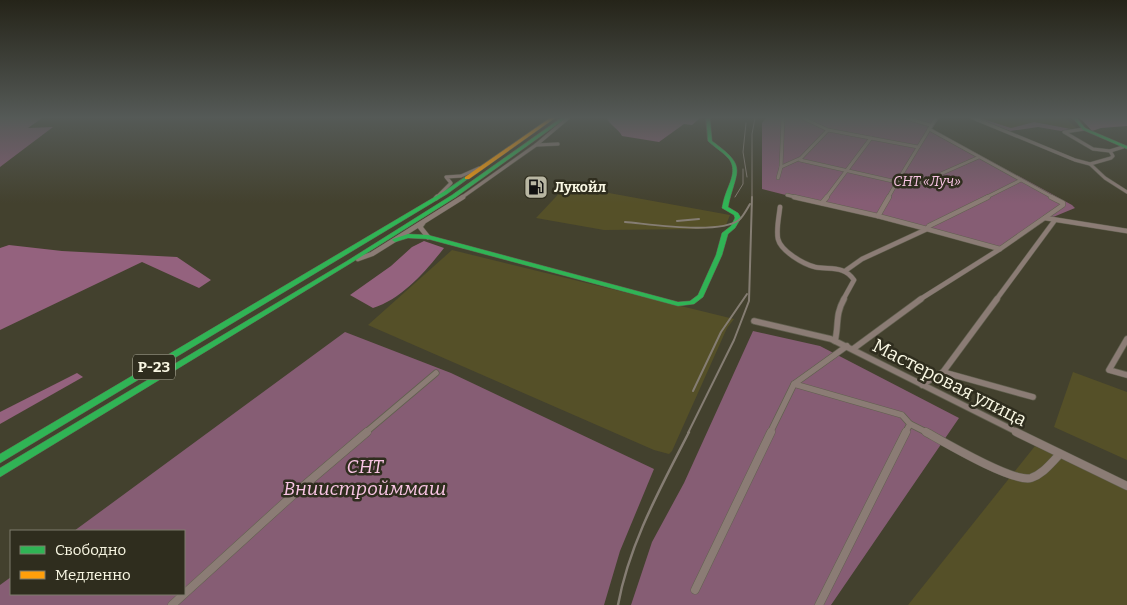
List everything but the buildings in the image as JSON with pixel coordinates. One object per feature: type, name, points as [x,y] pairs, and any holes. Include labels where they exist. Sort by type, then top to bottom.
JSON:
[{"type":"main road","name":"Р-23","points":[[0,458],[431,202],[513,146]]},
{"type":"main road","name":"Р-23","points":[[0,473],[349,262],[476,180],[524,146]]},
{"type":"main road","points":[[395,240],[408,236],[428,237],[678,304],[692,304],[701,296],[720,256],[725,233],[733,227],[738,218],[736,214],[725,208],[726,200],[736,179],[736,170],[732,158],[717,146]]},
{"type":"street","points":[[349,262],[372,254],[424,223],[534,146]]},
{"type":"street","points":[[778,178],[781,167],[782,146]]},
{"type":"street","points":[[781,167],[789,166],[800,160],[813,146]]},
{"type":"street","points":[[822,203],[865,146]]},
{"type":"street","points":[[878,216],[918,147],[914,146]]},
{"type":"street","points":[[695,590],[794,384],[1061,208],[1063,203],[961,146]]},
{"type":"street","points":[[1042,146],[1090,164],[1105,178],[1127,192]]},
{"type":"street","points":[[1088,146],[1093,149],[1110,151],[1125,147]]},
{"type":"street","points":[[1090,164],[1111,158],[1113,156],[1110,151]]},
{"type":"street","points":[[800,160],[897,182],[918,184],[979,157]]},
{"type":"street","points":[[431,202],[449,186],[451,181],[446,177],[461,176],[488,164]]},
{"type":"street","points":[[844,271],[862,259],[926,231],[929,226],[1021,180]]},
{"type":"street","points":[[787,195],[878,216],[1000,249]]},
{"type":"street","points":[[780,207],[778,240],[785,249],[813,267],[832,267],[851,274],[854,280],[837,312],[838,327],[835,341]]},
{"type":"street","points":[[1045,218],[1127,231]]},
{"type":"street","points":[[922,384],[943,372],[1055,220]]},
{"type":"street","points":[[424,223],[420,226],[421,230],[428,237]]},
{"type":"street","name":"Мастеровая улица","points":[[754,321],[835,341],[1127,486]]},
{"type":"street","points":[[1127,339],[1109,370],[1127,376]]},
{"type":"street","points":[[943,372],[1033,397]]},
{"type":"street","points":[[185,593],[293,495],[436,373]]},
{"type":"street","points":[[794,384],[902,415],[910,424],[998,471],[1028,480],[1041,474],[1060,454]]},
{"type":"street","points":[[819,605],[910,424]]},
{"type":"street","points":[[172,605],[183,595]]},
{"type":"shaded area","points":[[568,184],[730,215],[726,225],[701,229],[604,230],[536,218]]},
{"type":"shaded area","points":[[424,241],[444,248],[413,283],[394,298],[373,308],[350,295],[391,266],[412,247]]},
{"type":"shaded area","points":[[9,245],[62,251],[177,257],[211,280],[199,288],[142,262],[0,330],[0,248]]},
{"type":"shaded area","points":[[452,250],[734,319],[727,328],[672,451],[669,454],[654,450],[368,325]]},
{"type":"shaded area","points":[[1073,372],[1127,392],[1127,460],[1054,427]]},
{"type":"shaded area","points":[[77,373],[83,377],[0,424],[0,412]]},
{"type":"shaded area","points":[[1035,446],[1127,490],[1127,605],[908,605]]},
{"type":"green space","points":[[0,146],[28,146],[0,167]]},
{"type":"green space","name":"СНТ «Луч»","points":[[762,146],[964,146],[1075,208],[1046,220],[1002,250],[762,189]]},
{"type":"green space","points":[[753,331],[820,346],[959,418],[831,605],[631,605],[652,542],[684,483]]},
{"type":"green space","name":"СНТ Вниистройммаш","points":[[345,332],[451,373],[654,469],[620,551],[604,605],[0,605],[0,585],[10,578],[10,595],[185,595],[185,530],[75,530]]},
{"type":"railway","points":[[744,146],[747,177]]},
{"type":"railway","points":[[752,146],[752,197]]},
{"type":"railway","points":[[735,197],[743,184],[743,169]]},
{"type":"railway","points":[[688,433],[734,340],[749,301],[752,197]]},
{"type":"railway","points":[[625,222],[701,228],[716,227],[739,220],[750,204]]},
{"type":"railway","points":[[677,221],[699,219]]},
{"type":"railway","points":[[693,391],[721,332],[747,294]]},
{"type":"railway","points":[[618,605],[630,560],[647,516],[689,432]]},
{"type":"traffic: fast","points":[[0,473],[349,262],[454,196],[524,146]]},
{"type":"traffic: fast","points":[[395,240],[408,236],[428,237],[678,304],[692,303],[701,296],[719,255],[725,233],[733,227],[738,218],[736,214],[725,208],[734,178],[734,165],[730,158],[717,146]]},
{"type":"traffic: fast","points":[[1123,146],[1127,148]]},
{"type":"traffic: fast","points":[[0,459],[445,193],[467,178]]},
{"type":"traffic: slow","points":[[467,178],[513,146]]},
{"type":"place","name":"Лукойл","points":[[536,187]]}]
